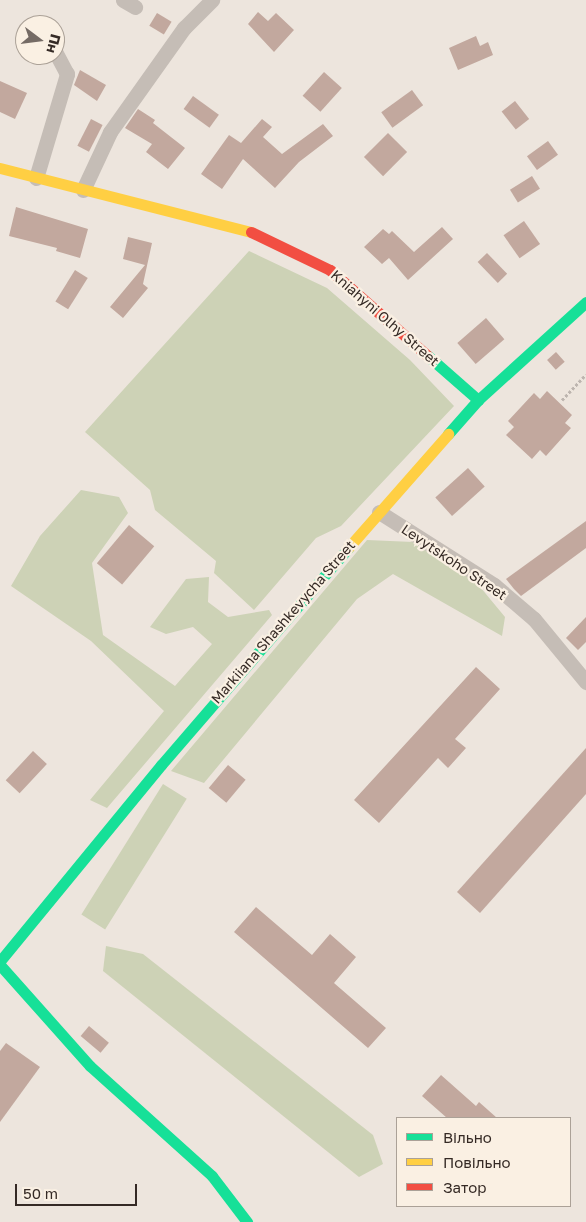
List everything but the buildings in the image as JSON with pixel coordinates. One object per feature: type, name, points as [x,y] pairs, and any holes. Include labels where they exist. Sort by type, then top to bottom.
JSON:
[{"type":"street","points":[[83,190],[110,132],[184,28],[212,0]]},
{"type":"street","points":[[36,178],[66,74],[62,65]]},
{"type":"street","name":"Kniahyni Olhy Street","points":[[0,168],[254,233],[330,270],[478,400]]},
{"type":"street","name":"Markiiana Shashkevycha Street","points":[[0,961],[161,765],[478,400],[586,302]]},
{"type":"street","name":"Levytskoho Street","points":[[379,512],[494,586],[534,619],[586,682]]},
{"type":"street","points":[[0,965],[90,1066],[212,1176],[247,1222]]},
{"type":"path","points":[[562,400],[586,374]]},
{"type":"green space","points":[[249,251],[327,288],[410,360],[454,406],[341,526],[316,538],[254,610],[214,573],[216,561],[155,510],[150,490],[85,432]]},
{"type":"green space","points":[[81,490],[119,497],[128,513],[92,563],[103,635],[175,686],[212,644],[193,627],[166,634],[150,627],[186,579],[209,577],[208,602],[228,617],[269,610],[272,615],[107,808],[90,800],[164,711],[91,641],[11,586],[40,536]]},
{"type":"green space","points":[[367,540],[413,542],[476,582],[505,617],[502,636],[393,574],[357,599],[204,783],[171,771]]},
{"type":"green space","points":[[163,784],[187,799],[105,929],[81,915]]},
{"type":"green space","points":[[106,946],[143,954],[373,1135],[383,1164],[359,1177],[103,971]]},
{"type":"traffic: fast","points":[[448,434],[478,400],[586,302]]},
{"type":"traffic: fast","points":[[428,356],[478,400]]},
{"type":"traffic: fast","points":[[0,961],[161,765],[348,548]]},
{"type":"traffic: fast","points":[[0,965],[90,1066],[212,1176],[247,1222]]},
{"type":"traffic: slow","points":[[0,168],[251,232]]},
{"type":"traffic: slow","points":[[348,548],[448,434]]},
{"type":"traffic: jam","points":[[251,232],[330,270],[428,356]]}]
